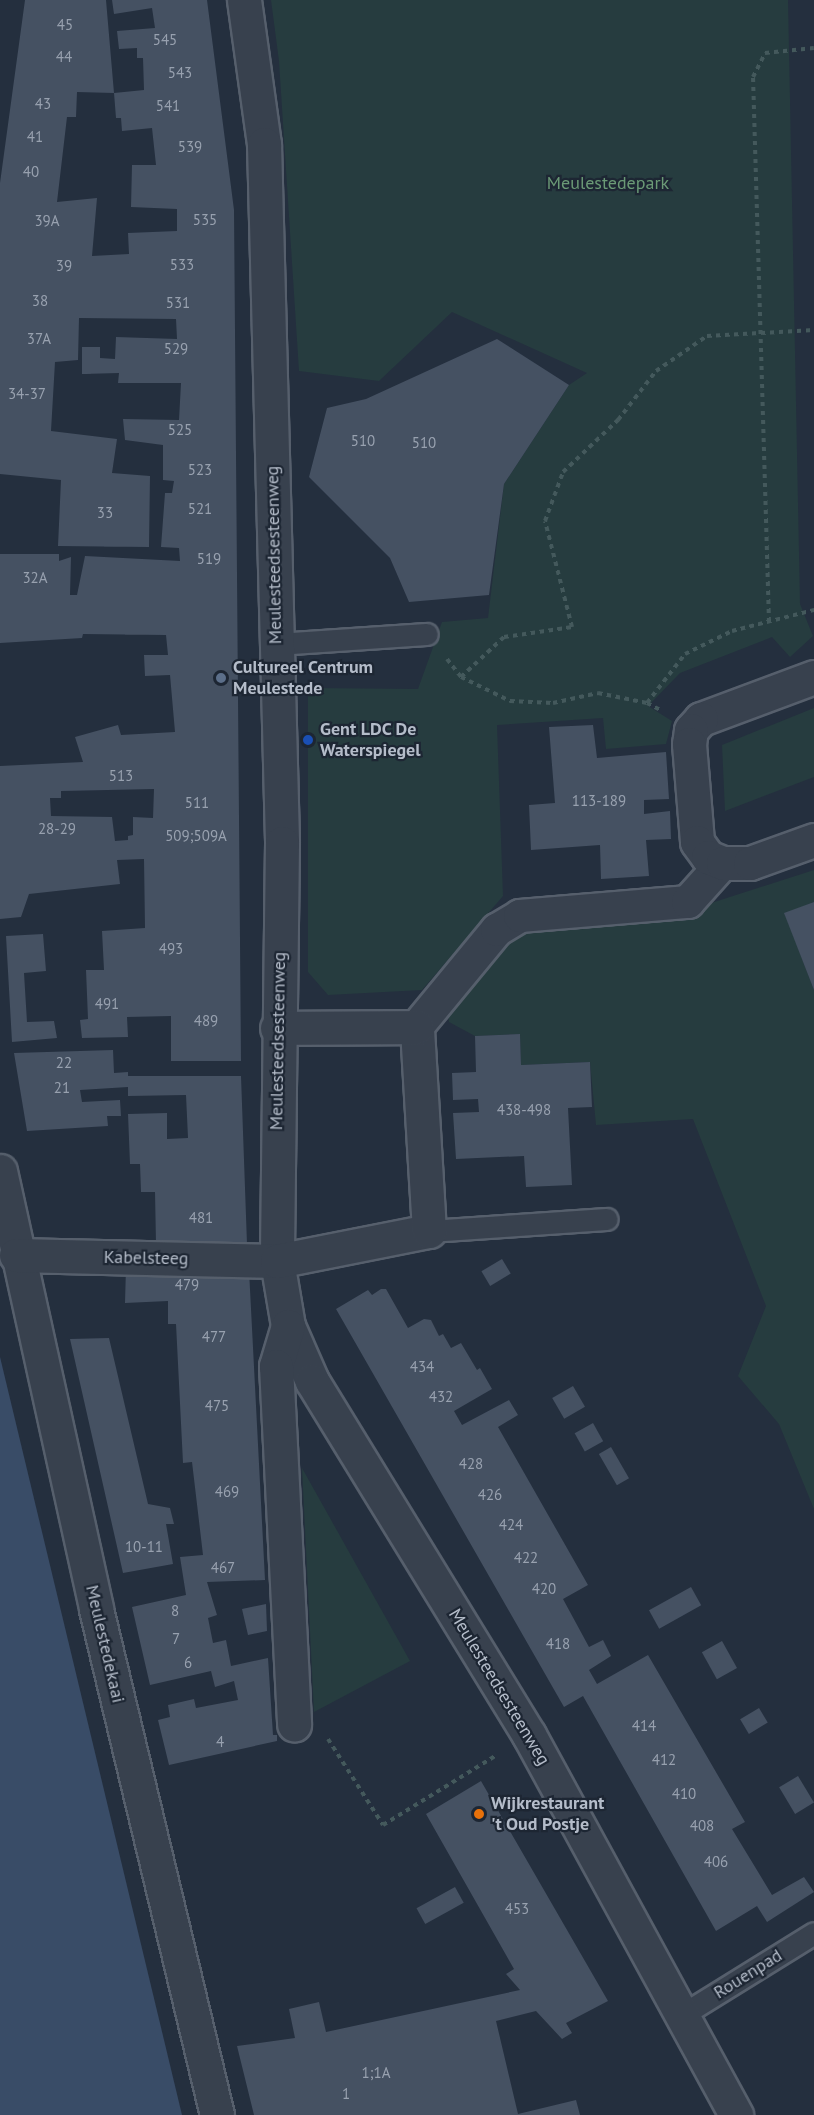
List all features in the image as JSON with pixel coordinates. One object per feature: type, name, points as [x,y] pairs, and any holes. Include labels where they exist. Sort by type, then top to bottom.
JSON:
[{"type":"street","name":"Meulesteedsesteenweg","points":[[244,0],[264,144],[282,843],[277,1028],[277,1261],[288,1326],[312,1381],[530,1734],[736,2115]]},
{"type":"street","points":[[814,677],[701,719],[691,729],[688,744],[697,842],[708,856],[723,863],[750,863],[814,840]]},
{"type":"street","points":[[429,1231],[417,1027],[497,930],[520,916],[688,902],[723,863]]},
{"type":"street","points":[[277,1028],[417,1027]]},
{"type":"street","name":"Meulestedekaai","points":[[0,1172],[16,1255],[217,2115]]},
{"type":"street","name":"Kabelsteeg","points":[[16,1255],[277,1261],[429,1231]]},
{"type":"street","name":"Meulesteedsesteenweg","points":[[288,1326],[276,1377],[294,1725]]},
{"type":"lane","points":[[276,644],[427,634]]},
{"type":"lane","points":[[429,1231],[607,1219]]},
{"type":"lane","name":"Rouenpad","points":[[682,2015],[814,1933]]},
{"type":"path","points":[[769,622],[753,77],[765,53],[814,48]]},
{"type":"path","points":[[461,677],[504,637],[572,627],[545,521],[563,472],[618,420],[656,370],[707,336],[814,330]]},
{"type":"path","points":[[427,634],[461,677],[510,701],[553,703],[598,693],[647,703],[685,654],[732,631],[814,610]]},
{"type":"path","points":[[294,1725],[317,1723],[383,1825],[530,1734]]},
{"type":"green space","name":"Meulestedepark","points":[[271,0],[788,0],[800,604],[813,636],[790,657],[772,637],[680,673],[648,706],[672,721],[666,744],[606,749],[603,718],[497,725],[503,896],[422,990],[328,995],[308,972],[308,688],[418,689],[442,622],[488,618],[504,484],[569,385],[587,373],[452,312],[379,381],[299,371],[279,61]]},
{"type":"green space","points":[[814,708],[814,777],[725,811],[722,745]]},
{"type":"green space","points":[[814,870],[814,902],[785,914],[814,990],[814,1509],[779,1424],[738,1376],[766,1306],[693,1119],[596,1125],[590,1062],[521,1065],[520,1034],[475,1036],[449,1022],[447,1008],[523,924],[671,916]]},
{"type":"green space","points":[[302,1468],[410,1661],[314,1712]]},
{"type":"water","points":[[0,1357],[182,2115],[0,2115]]},
{"type":"building","points":[[25,0],[106,0],[114,93],[144,90],[143,58],[137,58],[137,48],[119,49],[117,31],[155,28],[152,8],[114,14],[112,0],[207,0],[234,210],[241,1061],[171,1061],[171,1016],[127,1017],[128,1037],[82,1038],[80,1020],[88,1019],[86,970],[104,970],[102,931],[145,928],[144,859],[117,860],[120,884],[29,894],[21,917],[0,919],[0,766],[83,762],[75,737],[118,725],[121,735],[175,732],[170,675],[145,676],[144,655],[168,655],[166,635],[83,634],[82,638],[0,643],[0,554],[59,554],[59,561],[71,557],[70,595],[77,595],[85,556],[180,561],[179,548],[161,547],[165,493],[172,493],[174,481],[163,480],[163,445],[125,440],[123,419],[179,420],[181,383],[118,383],[119,373],[82,374],[82,347],[100,347],[100,358],[115,359],[116,337],[177,339],[176,319],[79,318],[78,360],[55,362],[51,431],[117,439],[112,473],[150,476],[149,547],[58,546],[61,480],[0,474],[0,183]],"holes":[[[77,92],[114,93],[116,118],[121,118],[122,131],[152,128],[156,165],[132,165],[131,207],[177,209],[177,231],[128,233],[129,254],[92,256],[97,198],[57,202],[67,117],[76,117]],[[154,789],[153,818],[133,817],[133,835],[128,836],[128,840],[115,841],[112,817],[51,816],[50,798],[61,798],[61,791]]]},
{"type":"building","points":[[497,339],[569,385],[504,484],[489,595],[409,602],[390,558],[309,477],[327,408],[366,399]]},
{"type":"building","points":[[593,725],[597,758],[666,752],[669,799],[644,800],[644,814],[670,811],[671,839],[646,840],[649,876],[601,879],[600,845],[531,850],[529,805],[555,803],[549,727]]},
{"type":"building","points":[[814,902],[814,990],[784,913]]},
{"type":"building","points":[[43,934],[46,971],[24,973],[27,1022],[54,1021],[57,1038],[12,1042],[6,936]]},
{"type":"building","points":[[520,1034],[521,1065],[590,1062],[592,1107],[568,1108],[572,1185],[526,1187],[524,1156],[456,1159],[453,1113],[479,1112],[478,1099],[453,1100],[452,1073],[476,1072],[475,1036]]},
{"type":"building","points":[[113,1050],[114,1073],[128,1072],[128,1076],[241,1076],[247,1244],[156,1244],[155,1192],[141,1192],[140,1164],[130,1164],[128,1114],[167,1113],[167,1139],[188,1138],[186,1095],[128,1096],[128,1087],[80,1090],[82,1102],[120,1100],[121,1116],[107,1116],[108,1126],[27,1131],[14,1053]]},
{"type":"building","points":[[502,1259],[511,1274],[490,1286],[481,1271]]},
{"type":"building","points":[[126,1267],[249,1270],[265,1580],[207,1582],[217,1615],[208,1618],[213,1643],[226,1640],[231,1666],[268,1658],[273,1735],[277,1735],[277,1741],[169,1765],[158,1720],[170,1717],[168,1705],[194,1699],[196,1708],[238,1700],[234,1681],[215,1687],[211,1671],[150,1685],[132,1607],[186,1595],[180,1557],[203,1555],[192,1462],[183,1463],[176,1324],[168,1324],[168,1301],[125,1303]]},
{"type":"building","points":[[381,1289],[386,1289],[408,1328],[424,1319],[431,1320],[439,1336],[443,1334],[451,1348],[461,1343],[477,1370],[480,1368],[492,1389],[454,1411],[462,1425],[509,1400],[518,1415],[498,1427],[588,1585],[563,1599],[589,1647],[603,1640],[611,1656],[589,1670],[597,1684],[648,1655],[745,1822],[732,1829],[772,1895],[804,1877],[814,1892],[767,1922],[757,1906],[716,1931],[583,1696],[564,1707],[336,1309],[368,1290],[372,1295]]},
{"type":"building","points":[[109,1338],[148,1504],[170,1508],[174,1524],[166,1524],[173,1564],[123,1573],[70,1339]]},
{"type":"building","points":[[573,1386],[585,1407],[564,1419],[552,1398]]},
{"type":"building","points":[[593,1423],[603,1441],[585,1452],[575,1433]]},
{"type":"building","points":[[611,1447],[629,1478],[617,1485],[599,1454]]},
{"type":"building","points":[[691,1587],[701,1605],[659,1629],[649,1610]]},
{"type":"building","points":[[266,1604],[267,1631],[248,1635],[242,1609]]},
{"type":"building","points":[[722,1641],[737,1668],[717,1679],[702,1652]]},
{"type":"building","points":[[759,1708],[768,1723],[749,1734],[740,1719]]},
{"type":"building","points":[[798,1776],[814,1803],[795,1814],[779,1787]]},
{"type":"building","points":[[481,1781],[608,2001],[566,2023],[572,2033],[562,2039],[536,2011],[496,2021],[518,2114],[576,2100],[580,2115],[254,2115],[237,2046],[295,2038],[289,2009],[319,2002],[326,2032],[520,1990],[506,1974],[514,1969],[426,1814]]},
{"type":"building","points":[[455,1887],[464,1903],[425,1924],[417,1908]]},
{"type":"place","name":"Cultureel Centrum Meulestede","points":[[221,678]]},
{"type":"place","name":"Gent LDC De Waterspiegel","points":[[308,740]]},
{"type":"place","name":"Wijkrestaurant 't Oud Postje","points":[[479,1814]]}]
